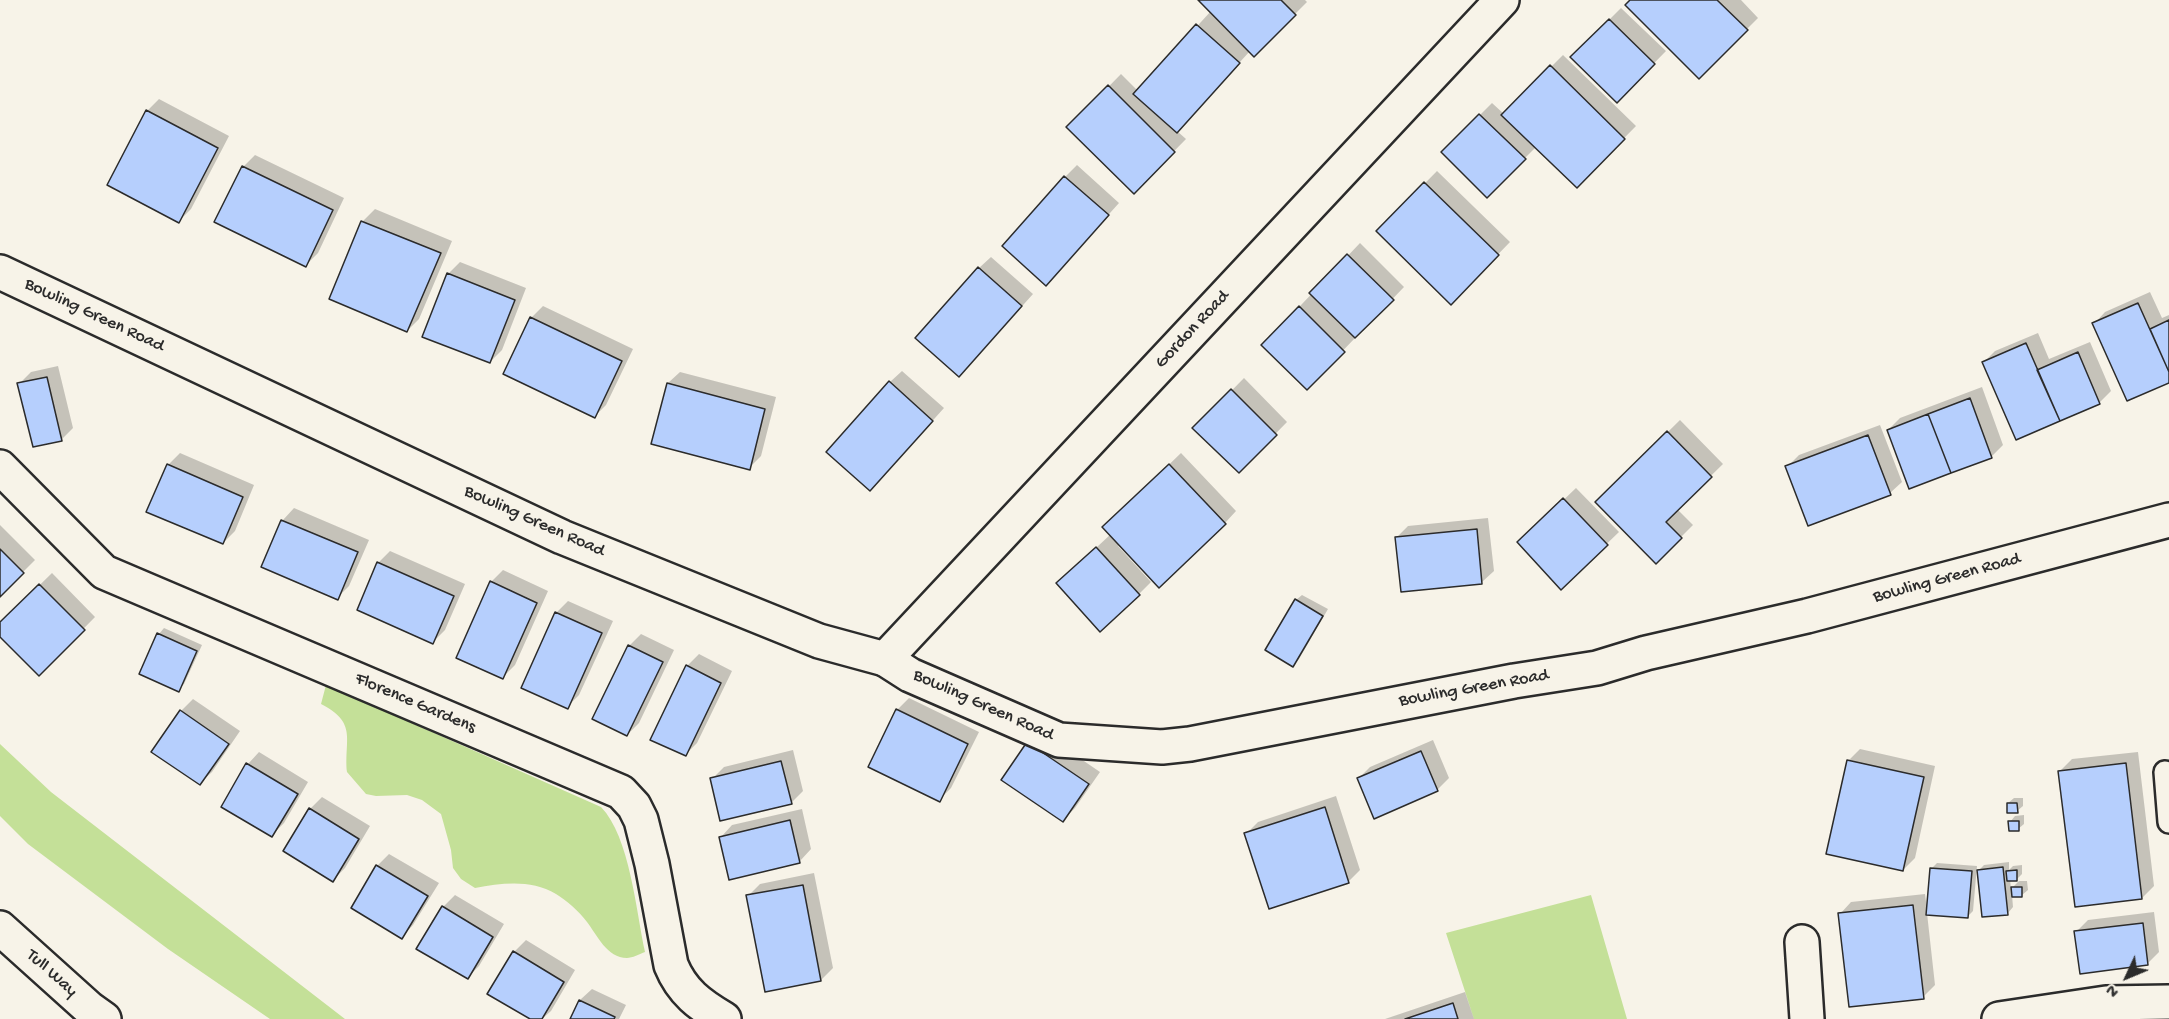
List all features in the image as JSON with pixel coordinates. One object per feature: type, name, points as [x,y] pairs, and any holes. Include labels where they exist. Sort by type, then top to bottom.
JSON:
[{"type":"street","name":"Gordon Road","points":[[885,659],[1502,0]]},
{"type":"street","name":"Bowling Green Road","points":[[0,272],[562,537],[819,641],[885,659],[910,675],[1059,740],[1162,747],[1190,744],[1481,687],[1597,668],[1646,653],[1807,616],[2169,520]]},
{"type":"street","name":"Florence Gardens","points":[[0,467],[104,572],[621,792],[634,806],[640,820],[652,864],[671,965],[676,976],[696,1002],[724,1019]]},
{"type":"street","name":"Tull Way","points":[[0,928],[104,1019]]},
{"type":"street","points":[[1802,942],[1807,1019]]},
{"type":"street","points":[[1999,1019],[2106,1003],[2169,1002]]},
{"type":"lane","points":[[2165,772],[2169,822]]},
{"type":"green space","points":[[326,685],[601,807],[611,820],[625,855],[645,952],[627,958],[614,954],[603,945],[577,910],[546,889],[527,884],[475,888],[461,879],[453,868],[451,850],[441,814],[422,800],[407,795],[366,794],[347,772],[345,725],[333,711],[321,704]]},
{"type":"green space","points":[[0,744],[51,792],[345,1019],[270,1019],[168,949],[28,844],[0,816]]},
{"type":"green space","points":[[1591,895],[1627,1019],[1474,1019],[1446,933]]},
{"type":"building","points":[[1198,0],[1281,0],[1296,15],[1254,57]]},
{"type":"building","points":[[1630,0],[1717,0],[1748,30],[1699,79],[1625,5]]},
{"type":"building","points":[[1609,19],[1655,64],[1617,103],[1570,57]]},
{"type":"building","points":[[1196,24],[1240,63],[1177,133],[1133,94]]},
{"type":"building","points":[[1550,65],[1625,139],[1577,188],[1501,115]]},
{"type":"building","points":[[1108,85],[1175,152],[1134,194],[1066,127]]},
{"type":"building","points":[[146,110],[218,148],[179,223],[107,185]]},
{"type":"building","points":[[1479,114],[1526,159],[1487,198],[1441,152]]},
{"type":"building","points":[[242,166],[333,210],[306,267],[214,222]]},
{"type":"building","points":[[1064,176],[1109,215],[1046,286],[1002,246]]},
{"type":"building","points":[[1424,182],[1499,255],[1451,305],[1376,231]]},
{"type":"building","points":[[361,221],[441,253],[407,332],[329,299]]},
{"type":"building","points":[[1347,254],[1394,300],[1355,338],[1309,293]]},
{"type":"building","points":[[978,267],[1022,306],[959,377],[915,338]]},
{"type":"building","points":[[447,273],[515,300],[490,363],[422,337]]},
{"type":"building","points":[[2138,303],[2169,372],[2169,383],[2127,401],[2092,323]]},
{"type":"building","points":[[1299,306],[1345,352],[1307,390],[1261,345]]},
{"type":"building","points":[[530,317],[622,361],[595,418],[503,374]]},
{"type":"building","points":[[2169,320],[2169,372],[2150,329]]},
{"type":"building","points":[[2026,343],[2060,421],[2016,440],[1982,362]]},
{"type":"building","points":[[2078,352],[2100,404],[2060,421],[2037,370]]},
{"type":"building","points":[[47,377],[62,441],[33,447],[17,383]]},
{"type":"building","points":[[889,381],[933,421],[870,491],[826,452]]},
{"type":"building","points":[[667,383],[765,409],[750,470],[651,444]]},
{"type":"building","points":[[1231,389],[1277,435],[1239,473],[1192,428]]},
{"type":"building","points":[[1970,398],[1992,458],[1951,473],[1928,414]]},
{"type":"building","points":[[1928,414],[1951,473],[1909,489],[1887,430]]},
{"type":"building","points":[[1667,431],[1712,477],[1666,522],[1682,538],[1656,564],[1595,502]]},
{"type":"building","points":[[1868,435],[1891,495],[1808,526],[1785,466]]},
{"type":"building","points":[[167,464],[243,497],[223,544],[146,512]]},
{"type":"building","points":[[1169,464],[1226,524],[1159,588],[1102,527]]},
{"type":"building","points":[[1563,498],[1608,545],[1561,590],[1517,542]]},
{"type":"building","points":[[281,520],[358,552],[338,600],[261,567]]},
{"type":"building","points":[[1477,529],[1482,584],[1401,592],[1395,537]]},
{"type":"building","points":[[1096,547],[1140,595],[1100,632],[1056,583]]},
{"type":"building","points":[[0,549],[24,573],[0,597]]},
{"type":"building","points":[[377,562],[454,596],[433,644],[357,610]]},
{"type":"building","points":[[490,581],[537,603],[503,679],[456,658]]},
{"type":"building","points":[[39,584],[85,630],[39,676],[0,637],[0,622]]},
{"type":"building","points":[[1295,599],[1323,616],[1293,667],[1265,650]]},
{"type":"building","points":[[555,612],[602,633],[568,709],[521,688]]},
{"type":"building","points":[[157,633],[197,651],[179,692],[139,674]]},
{"type":"building","points":[[628,645],[663,662],[627,736],[592,719]]},
{"type":"building","points":[[686,665],[721,683],[686,756],[650,740]]},
{"type":"building","points":[[896,709],[968,744],[940,802],[868,767]]},
{"type":"building","points":[[180,710],[229,744],[200,785],[151,752]]},
{"type":"building","points":[[1027,742],[1089,784],[1063,822],[1001,780]]},
{"type":"building","points":[[1421,751],[1438,791],[1374,819],[1357,778]]},
{"type":"building","points":[[1847,760],[1924,777],[1903,871],[1826,854]]},
{"type":"building","points":[[781,761],[792,804],[720,821],[710,778]]},
{"type":"building","points":[[246,763],[298,794],[272,837],[221,807]]},
{"type":"building","points":[[2126,763],[2142,899],[2075,907],[2058,771]]},
{"type":"building","points":[[2007,803],[2017,803],[2018,813],[2007,813]]},
{"type":"building","points":[[1325,807],[1349,883],[1269,909],[1244,833]]},
{"type":"building","points":[[309,808],[359,839],[333,882],[283,851]]},
{"type":"building","points":[[790,820],[800,863],[729,880],[719,837]]},
{"type":"building","points":[[2008,821],[2019,821],[2019,831],[2009,831]]},
{"type":"building","points":[[376,865],[428,896],[402,939],[351,908]]},
{"type":"building","points":[[2003,867],[2008,915],[1982,917],[1977,870]]},
{"type":"building","points":[[1930,868],[1972,871],[1968,918],[1926,915]]},
{"type":"building","points":[[2017,870],[2017,881],[2007,881],[2006,871]]},
{"type":"building","points":[[803,885],[821,981],[765,992],[746,895]]},
{"type":"building","points":[[2011,887],[2022,887],[2022,897],[2012,897]]},
{"type":"building","points":[[1913,905],[1924,999],[1849,1007],[1838,913]]},
{"type":"building","points":[[442,906],[493,937],[468,979],[416,949]]},
{"type":"building","points":[[2143,923],[2148,965],[2080,974],[2074,931]]},
{"type":"building","points":[[513,951],[564,982],[542,1019],[530,1019],[487,994]]},
{"type":"building","points":[[579,1000],[615,1017],[614,1019],[570,1019]]},
{"type":"building","points":[[1453,1003],[1458,1019],[1405,1019]]}]
